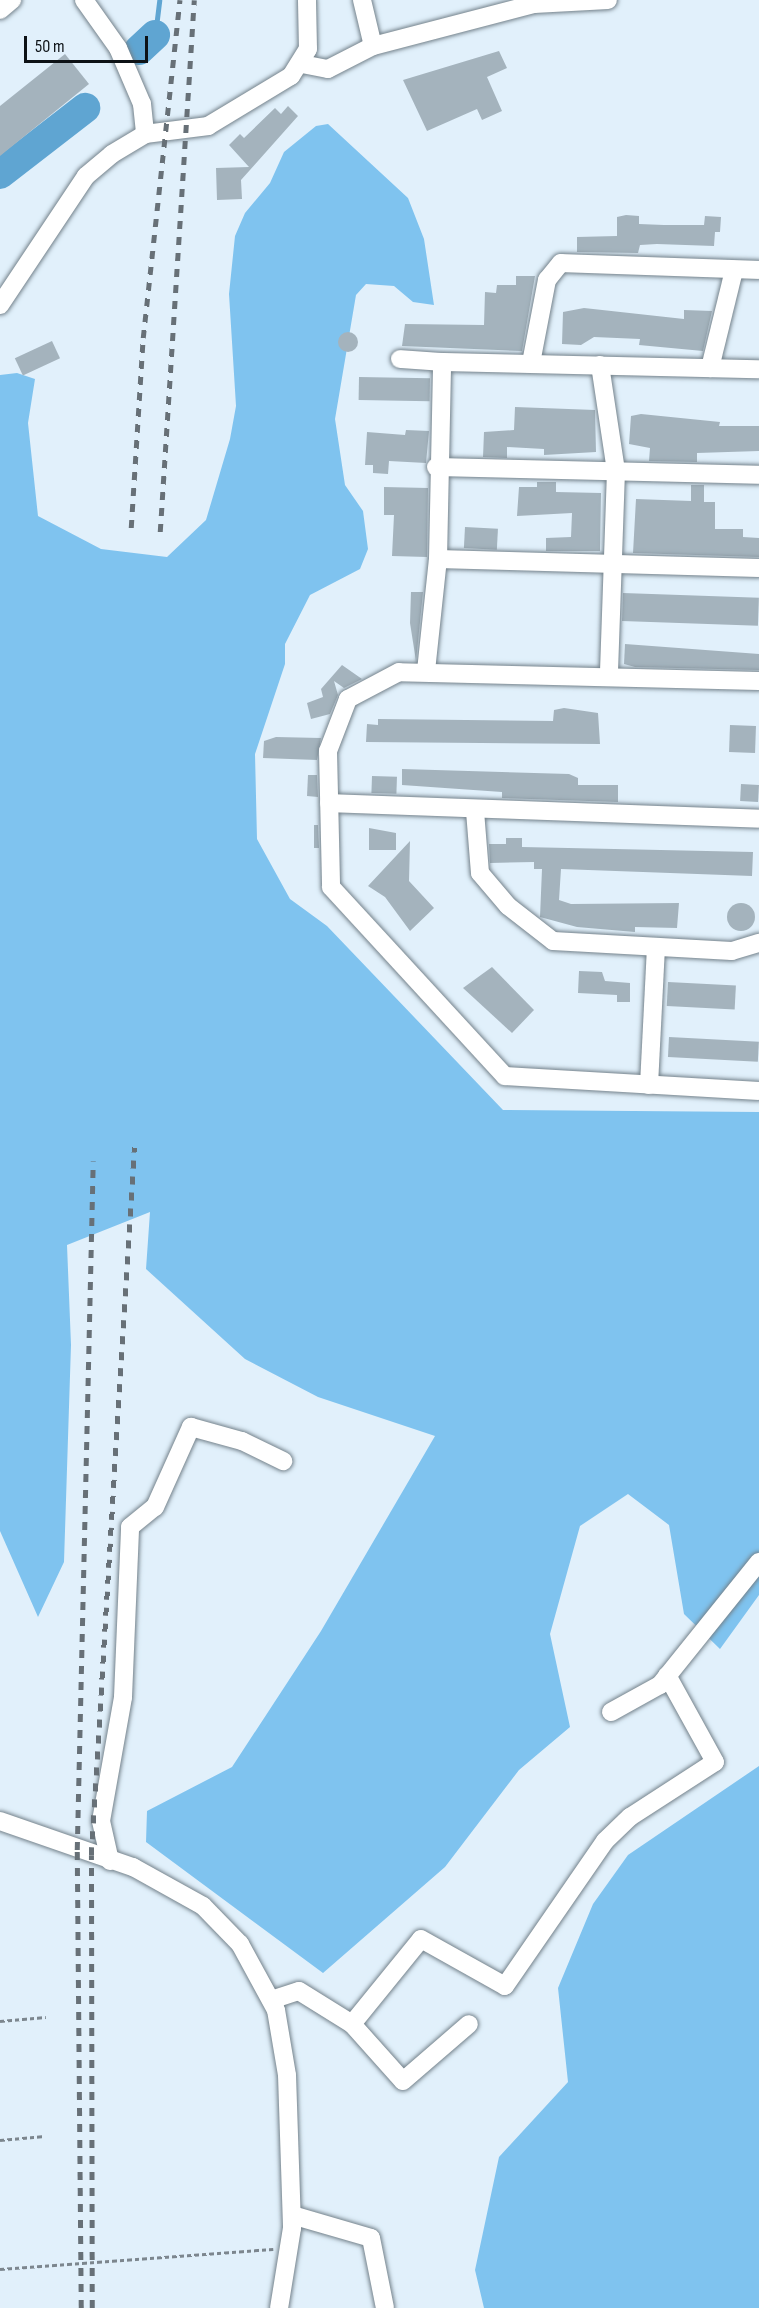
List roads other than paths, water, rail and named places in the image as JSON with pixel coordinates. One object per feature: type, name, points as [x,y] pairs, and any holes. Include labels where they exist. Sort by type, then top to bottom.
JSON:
[{"type":"street","points":[[0,10],[12,0]]},
{"type":"street","points":[[84,0],[118,48],[142,104],[145,135]]},
{"type":"street","points":[[0,305],[86,176],[145,135],[208,126],[302,64],[308,49],[307,0]]},
{"type":"street","points":[[362,0],[373,45]]},
{"type":"street","points":[[302,64],[328,69],[373,45],[534,4],[608,0]]},
{"type":"street","points":[[531,363],[547,280],[561,263],[759,270]]},
{"type":"street","points":[[710,368],[734,270]]},
{"type":"street","points":[[400,359],[442,362],[759,369]]},
{"type":"street","points":[[426,671],[438,559],[436,467],[442,362]]},
{"type":"street","points":[[600,365],[616,471],[609,676]]},
{"type":"street","points":[[436,467],[759,475]]},
{"type":"street","points":[[438,559],[759,567]]},
{"type":"street","points":[[759,681],[399,672],[348,699],[328,751],[331,886],[505,1076],[759,1091]]},
{"type":"street","points":[[329,803],[475,811],[759,819]]},
{"type":"street","points":[[475,811],[480,873],[537,931],[569,945],[740,951],[759,943]]},
{"type":"street","points":[[649,1085],[656,947]]},
{"type":"street","points":[[110,1861],[101,1821],[123,1696],[130,1527],[155,1507],[191,1427],[242,1441],[283,1461]]},
{"type":"street","points":[[611,1712],[667,1675],[759,1562]]},
{"type":"street","points":[[351,2024],[421,1939],[505,1986],[605,1841],[630,1817],[715,1762],[667,1675]]},
{"type":"street","points":[[0,1821],[110,1861],[203,1906],[240,1944],[271,2000],[287,2075],[291,2249],[279,2308]]},
{"type":"street","points":[[271,2000],[298,1991],[351,2024],[403,2081],[469,2024]]},
{"type":"street","points":[[292,2215],[371,2238],[385,2308]]},
{"type":"waterway","points":[[155,35],[159,0]]},
{"type":"waterway","points":[[139,50],[155,35]]},
{"type":"waterway","points":[[0,174],[85,108]]},
{"type":"railway","points":[[131,528],[143,338],[180,0]]},
{"type":"railway","points":[[160,532],[194,0]]},
{"type":"railway","points":[[92,2308],[91,1855],[134,1147]]},
{"type":"railway","points":[[81,2308],[77,1850],[93,1161]]}]
